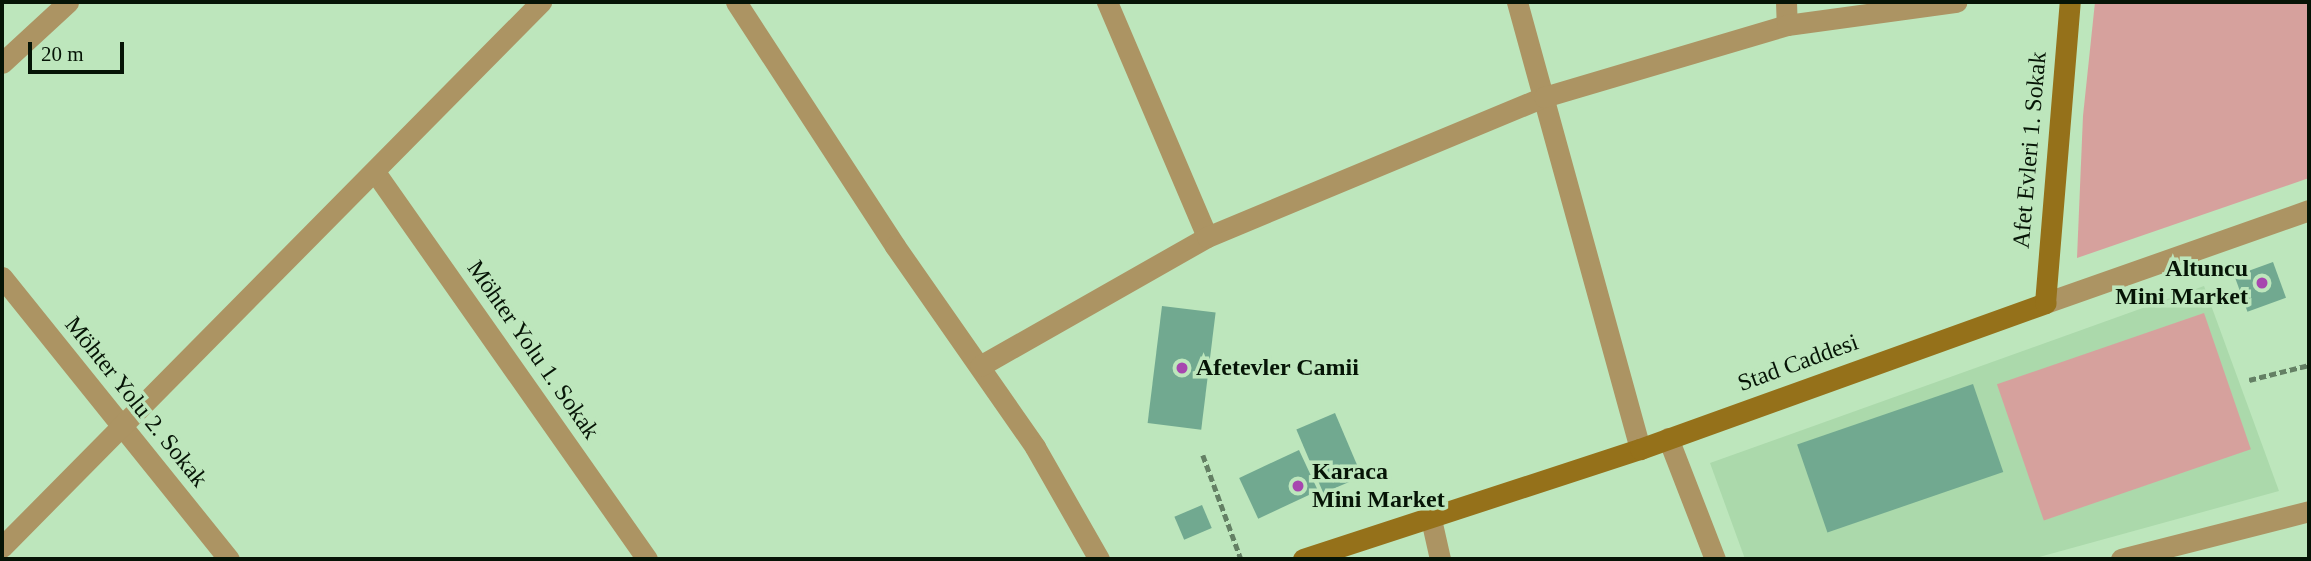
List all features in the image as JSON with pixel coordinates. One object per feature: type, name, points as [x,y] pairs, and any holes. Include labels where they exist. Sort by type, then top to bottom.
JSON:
[{"type":"street","points":[[2,63],[68,2]]},
{"type":"street","points":[[2,547],[376,172],[541,2]]},
{"type":"street","points":[[736,2],[895,246],[980,366],[1079,519],[1099,559]]},
{"type":"street","points":[[1107,2],[1207,237]]},
{"type":"street","points":[[1517,2],[1640,449]]},
{"type":"street","points":[[1786,2],[1787,24]]},
{"type":"street","points":[[980,366],[1207,237],[1544,97],[1787,24],[1956,2]]},
{"type":"street","name":"Afet Evleri 1. Sokak","points":[[2045,303],[2070,2]]},
{"type":"street","name":"Möhter Yolu 1. Sokak","points":[[376,172],[647,559]]},
{"type":"street","name":"Stad Caddesi","points":[[1303,559],[1640,449],[2309,210]]},
{"type":"street","name":"Möhter Yolu 2. Sokak","points":[[2,277],[229,559]]},
{"type":"street","points":[[1668,438],[1715,559]]},
{"type":"street","points":[[2121,559],[2309,511]]},
{"type":"street","points":[[1431,519],[1440,559]]},
{"type":"path","points":[[2249,380],[2309,365]]},
{"type":"path","points":[[1203,455],[1241,559]]},
{"type":"shaded area","points":[[2095,2],[2309,2],[2309,178],[2077,258],[2083,116]]},
{"type":"shaded area","points":[[2204,286],[2279,491],[2032,559],[1745,559],[1710,463]]},
{"type":"shaded area","points":[[2204,313],[2251,449],[2044,520],[1997,384]]},
{"type":"building","points":[[2273,262],[2286,298],[2247,312],[2234,276]]},
{"type":"building","name":"Afetevler Camii","points":[[1162,306],[1216,313],[1201,430],[1148,423]]},
{"type":"building","points":[[1973,384],[2003,472],[1827,532],[1797,445]]},
{"type":"building","points":[[1335,413],[1362,477],[1323,493],[1296,429]]},
{"type":"building","points":[[1299,450],[1318,491],[1258,519],[1239,478]]},
{"type":"building","points":[[1202,505],[1212,528],[1184,540],[1174,517]]},
{"type":"place","name":"Altuncu Mini Market","points":[[2262,283]]},
{"type":"place","name":"Afetevler Camii","points":[[1182,368]]},
{"type":"place","name":"Karaca Mini Market","points":[[1298,486]]}]
